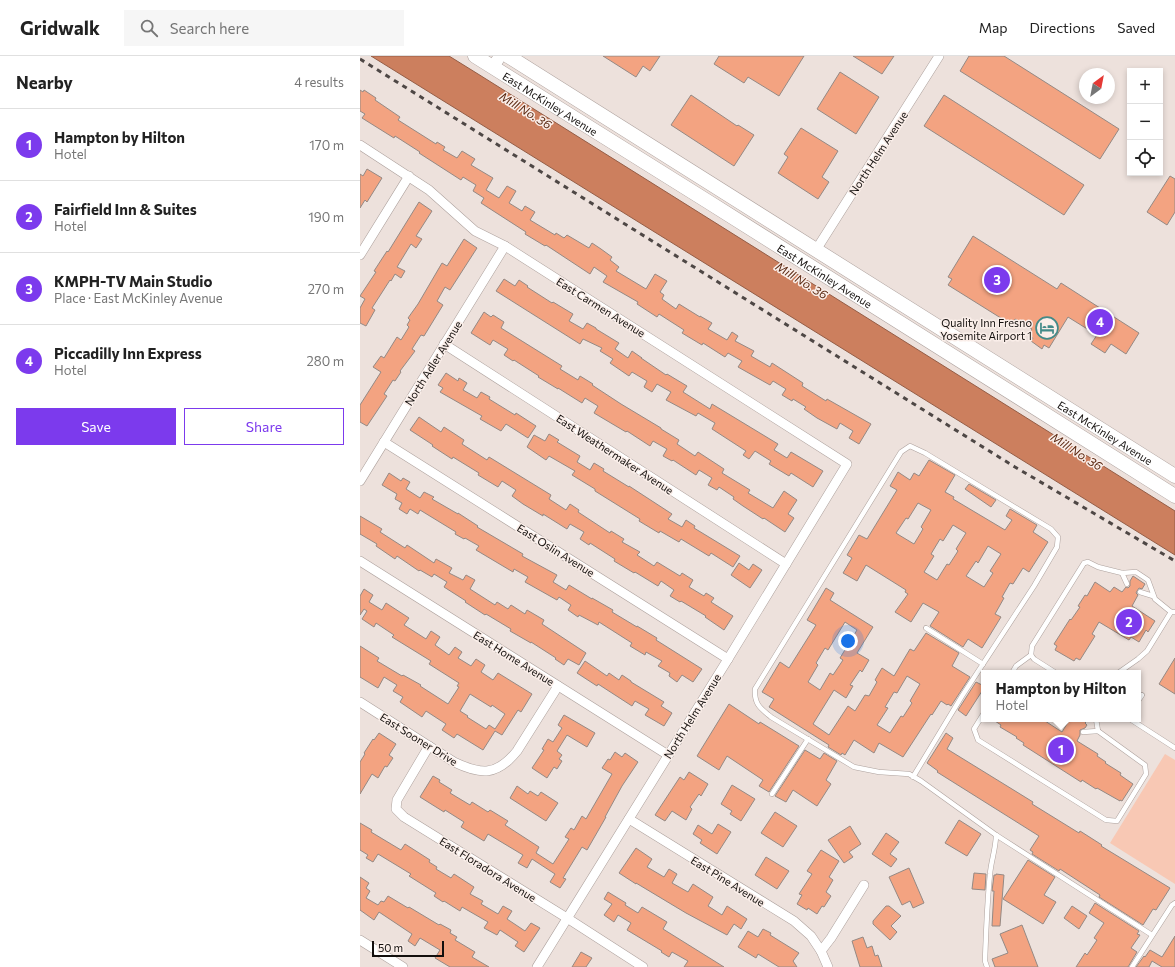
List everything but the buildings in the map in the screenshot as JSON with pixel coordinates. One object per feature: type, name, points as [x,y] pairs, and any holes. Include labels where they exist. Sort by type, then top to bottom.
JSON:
[{"type":"main road","name":"East McKinley Avenue","points":[[508,56],[1175,476]]},
{"type":"main road","name":"East McKinley Avenue","points":[[477,57],[497,62],[707,201],[1175,496]]},
{"type":"main road","points":[[707,201],[751,220],[804,252],[812,252],[816,250]]},
{"type":"main road","points":[[1071,430],[1115,449],[1175,486]]},
{"type":"street","name":"North Helm Avenue","points":[[816,250],[939,56]]},
{"type":"street","name":"East Carmen Avenue","points":[[360,145],[429,190],[475,231],[505,246],[847,464]]},
{"type":"street","points":[[360,255],[409,176]]},
{"type":"street","name":"North Adler Avenue","points":[[360,481],[505,246]]},
{"type":"street","name":"East Weathermaker Avenue","points":[[444,344],[786,564]]},
{"type":"street","name":"East Oslin Avenue","points":[[384,442],[728,659]]},
{"type":"street","name":"North Helm Avenue","points":[[537,967],[847,464]]},
{"type":"street","name":"East Home Avenue","points":[[360,561],[668,755]]},
{"type":"street","name":"East Sooner Drive","points":[[360,702],[454,762],[468,769],[481,772],[502,766],[511,760],[558,686]]},
{"type":"street","name":"East Floradora Avenue","points":[[429,746],[397,800],[396,809],[404,817],[643,967]]},
{"type":"street","name":"East Pine Avenue","points":[[629,819],[794,921],[811,936],[821,950],[828,967]]},
{"type":"street","points":[[821,950],[831,938],[864,885]]},
{"type":"street","points":[[360,940],[403,967]]},
{"type":"lane","points":[[913,777],[983,664],[1034,586],[1057,547],[1058,537],[1051,529],[925,453],[910,446],[901,452],[755,689],[755,697],[759,707],[771,716],[854,767],[879,772],[909,774],[913,777],[921,781],[996,835],[1152,935]]},
{"type":"lane","points":[[1051,670],[1034,659],[1031,655],[1032,646],[1084,563],[1088,562],[1098,567],[1122,573],[1136,572],[1148,580],[1155,599],[1173,612],[1147,650],[1138,659],[1122,670]]},
{"type":"lane","points":[[1122,573],[1127,584]]},
{"type":"lane","points":[[1140,592],[1153,596]]},
{"type":"lane","points":[[926,628],[983,664]]},
{"type":"lane","points":[[1014,670],[1016,666],[1031,655]]},
{"type":"lane","points":[[981,718],[974,729],[978,740],[1106,820],[1117,821],[1146,774],[1145,764],[1098,731],[1083,732]]},
{"type":"lane","points":[[1096,722],[1098,731]]},
{"type":"lane","points":[[1135,722],[1175,748]]},
{"type":"lane","points":[[772,794],[808,739]]},
{"type":"lane","points":[[987,967],[985,961],[987,907],[990,873],[996,835]]},
{"type":"lane","points":[[1132,967],[1172,905],[1175,903]]},
{"type":"shaded area","points":[[1165,754],[1175,760],[1175,884],[1110,843]]},
{"type":"water","name":"Mill No. 36","points":[[371,56],[449,56],[1175,511],[1175,555]]},
{"type":"railway","points":[[360,59],[1015,467],[1175,561]]},
{"type":"place","name":"KMPH-TV Main Studio","points":[[997,280]]},
{"type":"place","name":"Piccadilly Inn Express","points":[[1100,322]]},
{"type":"place","name":"Quality Inn Fresno Yosemite Airport 1","points":[[1047,328]]},
{"type":"place","name":"Fairfield Inn & Suites","points":[[1129,622]]},
{"type":"place","name":"Hampton by Hilton","points":[[1061,750]]}]
